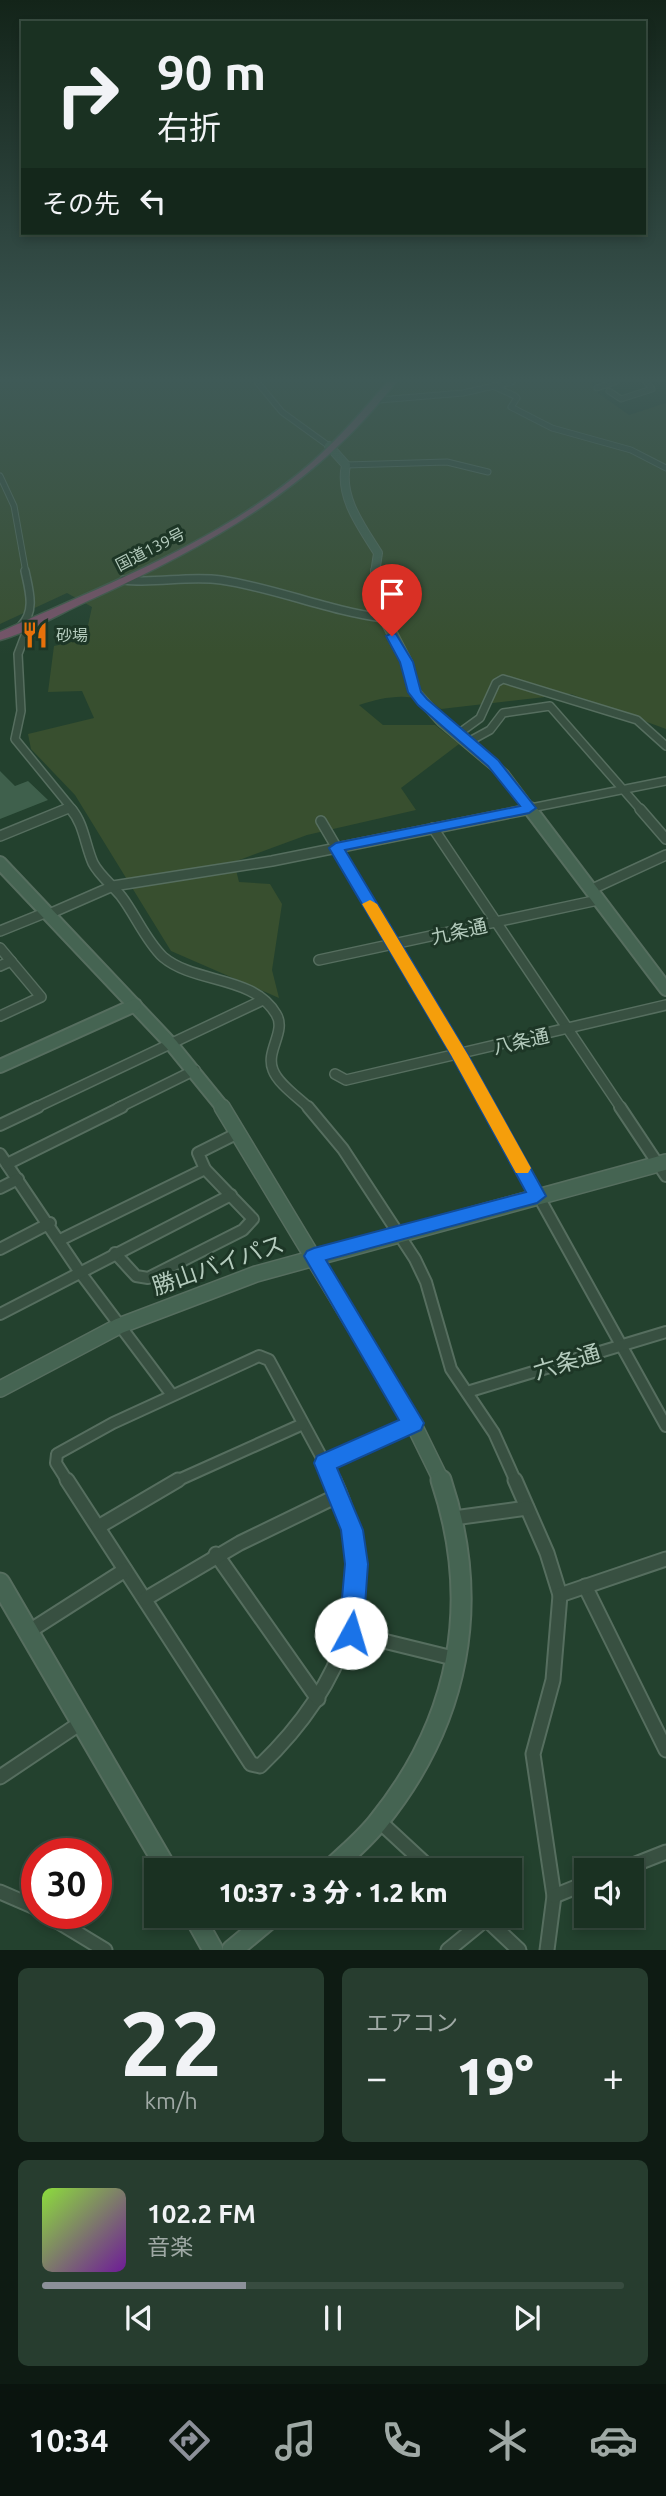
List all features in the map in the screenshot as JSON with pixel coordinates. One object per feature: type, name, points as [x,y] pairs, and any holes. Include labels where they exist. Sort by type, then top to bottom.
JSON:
[{"type":"highway","name":"国道139号","points":[[0,636],[212,528],[296,473]]},
{"type":"highway","name":"国道139号","points":[[0,630],[24,623],[124,580],[244,515],[299,473]]},
{"type":"street","points":[[344,473],[342,483],[359,522],[378,553],[375,576],[383,618],[407,662],[415,692],[504,774],[666,989]]},
{"type":"street","points":[[0,476],[14,506],[26,562],[31,604],[24,623],[26,633],[18,654],[21,710],[15,739],[78,817],[94,865],[113,886],[161,955],[178,968],[243,988],[263,1000],[276,1013],[280,1024],[270,1057],[273,1072],[317,1116],[337,1141],[426,1282],[451,1369],[494,1433],[547,1553],[560,1595],[553,1680],[533,1754],[554,1896],[547,1950]]},
{"type":"street","points":[[124,580],[158,585],[203,578],[221,580],[352,614],[383,618]]},
{"type":"street","points":[[458,734],[480,718],[496,682],[503,679],[637,720],[666,746]]},
{"type":"street","points":[[468,742],[490,730],[503,713],[550,706],[666,839]]},
{"type":"street","points":[[0,931],[113,886],[272,861],[666,781]]},
{"type":"street","points":[[0,835],[70,807]]},
{"type":"street","points":[[321,821],[460,1055],[666,1426]]},
{"type":"street","points":[[433,828],[663,1167]]},
{"type":"street","points":[[590,890],[666,855]]},
{"type":"street","points":[[0,863],[195,1070],[238,1133],[314,1256],[413,1423],[440,1476],[454,1518],[463,1564],[459,1659],[439,1724],[412,1773],[379,1822],[342,1858]]},
{"type":"street","name":"九条通","points":[[319,960],[598,900]]},
{"type":"street","points":[[0,948],[41,997],[0,1016]]},
{"type":"street","points":[[0,966],[11,961]]},
{"type":"street","points":[[0,1125],[263,1000]]},
{"type":"street","points":[[0,1066],[135,1005]]},
{"type":"street","name":"八条通","points":[[335,1074],[346,1080],[569,1030],[666,1005]]},
{"type":"street","points":[[7,1164],[195,1070]]},
{"type":"street","points":[[115,1253],[136,1276],[148,1278],[243,1230],[253,1219],[205,1169],[198,1153],[238,1133]]},
{"type":"street","points":[[0,1154],[50,1223],[79,1271],[172,1395]]},
{"type":"street","name":"勝山バイパス","points":[[0,1389],[120,1325],[183,1300],[314,1256],[537,1196],[663,1167]]},
{"type":"street","points":[[60,1240],[205,1169]]},
{"type":"street","points":[[0,1188],[18,1179]]},
{"type":"street","points":[[0,1314],[231,1195]]},
{"type":"street","points":[[0,1249],[50,1223]]},
{"type":"street","name":"六条通","points":[[467,1392],[666,1332]]},
{"type":"street","points":[[259,1356],[268,1360],[303,1424],[339,1495],[352,1530],[356,1564],[351,1633],[337,1668],[318,1699],[289,1739],[260,1766],[251,1764],[56,1463],[57,1454],[172,1395],[259,1356]]},
{"type":"street","points":[[324,1463],[413,1423]]},
{"type":"street","points":[[98,1527],[168,1485],[303,1424]]},
{"type":"street","points":[[145,1599],[216,1554],[276,1522],[339,1495]]},
{"type":"street","points":[[454,1518],[527,1508]]},
{"type":"street","points":[[216,1554],[318,1699]]},
{"type":"street","points":[[560,1595],[666,1559]]},
{"type":"street","points":[[28,1632],[125,1570]]},
{"type":"street","points":[[0,1583],[160,1858]]},
{"type":"street","points":[[585,1586],[666,1750]]},
{"type":"street","points":[[351,1633],[459,1659]]},
{"type":"street","points":[[0,1777],[82,1722]]},
{"type":"street","points":[[379,1822],[419,1858]]},
{"type":"street","points":[[644,1861],[666,1852]]},
{"type":"street","points":[[554,1896],[574,1888]]},
{"type":"street","points":[[0,1892],[21,1901]]},
{"type":"street","points":[[201,1928],[214,1950]]},
{"type":"street","points":[[232,1950],[259,1928]]},
{"type":"street","points":[[448,1950],[472,1928]]},
{"type":"street","points":[[496,1928],[519,1950]]},
{"type":"street","points":[[70,1929],[105,1950]]},
{"type":"green space","points":[[0,473],[666,473],[666,729],[571,694],[441,709],[411,697],[380,699],[359,705],[383,725],[435,725],[459,744],[401,788],[416,810],[307,835],[234,862],[239,882],[270,884],[282,904],[272,970],[279,998],[171,951],[75,795],[31,749],[28,734],[94,718],[82,691],[48,692],[54,646],[85,639],[92,607],[67,593],[0,624]]},
{"type":"building","points":[[0,771],[15,786],[28,781],[48,800],[0,819]]},
{"type":"slow traffic","points":[[370,904],[460,1055],[522,1168]]},
{"type":"place","name":"砂場","points":[[35,635]]},
{"type":"route","points":[[351,1633],[356,1564],[352,1530],[324,1463],[413,1423],[314,1256],[537,1196],[460,1055],[336,848],[529,808],[493,763],[442,722],[422,702],[415,692],[407,662],[392,636]]}]
